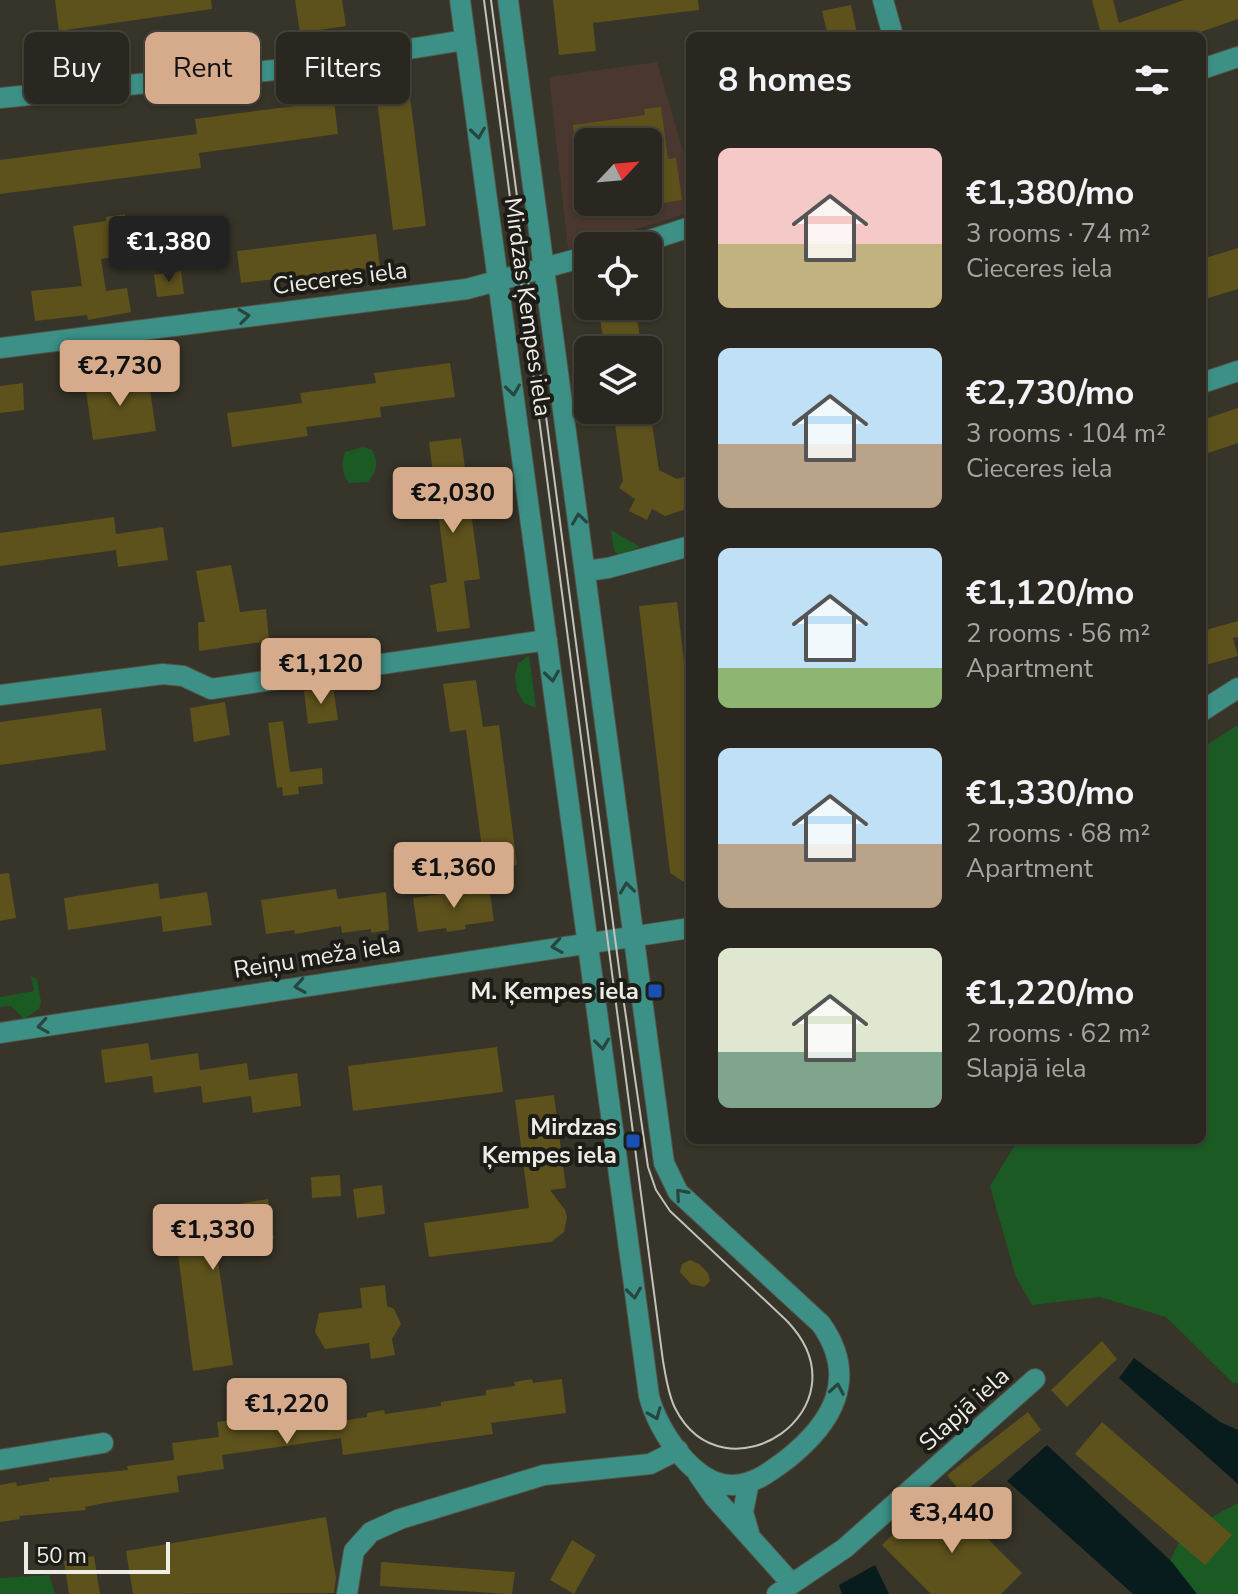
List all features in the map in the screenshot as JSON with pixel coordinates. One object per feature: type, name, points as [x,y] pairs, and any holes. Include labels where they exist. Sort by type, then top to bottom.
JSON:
[{"type":"street","name":"Mirdzas Ķempes iela","points":[[460,0],[649,1396],[663,1432],[692,1465],[714,1497],[751,1537],[784,1589]]},
{"type":"street","name":"Mirdzas Ķempes iela","points":[[508,0],[668,1176],[687,1201],[821,1324],[835,1348],[840,1373],[836,1400],[821,1426],[771,1471],[749,1482],[731,1485],[713,1481],[692,1465]]},
{"type":"street","points":[[883,0],[892,32]]},
{"type":"street","points":[[0,98],[285,69],[465,40]]},
{"type":"street","points":[[1206,68],[1238,57]]},
{"type":"street","points":[[662,236],[686,228]]},
{"type":"street","name":"Cieceres iela","points":[[0,348],[467,289],[574,259]]},
{"type":"street","points":[[1206,382],[1238,371]]},
{"type":"street","points":[[586,571],[686,547]]},
{"type":"street","points":[[0,695],[163,674],[183,676],[211,689],[547,640]]},
{"type":"street","points":[[1206,708],[1238,688]]},
{"type":"street","name":"Reiņu meža iela","points":[[0,1033],[686,929]]},
{"type":"street","name":"Slapjā iela","points":[[784,1589],[845,1548],[1035,1379]]},
{"type":"street","points":[[0,1460],[103,1443]]},
{"type":"street","points":[[347,1594],[354,1551],[371,1532],[400,1519],[544,1475],[650,1464],[678,1450]]},
{"type":"street","points":[[749,1482],[743,1512],[751,1537]]},
{"type":"shaded area","points":[[657,62],[686,161],[686,214],[626,232],[574,232],[574,247],[568,249],[549,77]]},
{"type":"shaded area","points":[[1134,1358],[1220,1422],[1238,1430],[1238,1484],[1119,1378]]},
{"type":"shaded area","points":[[1047,1445],[1172,1562],[1197,1594],[1133,1594],[1007,1481]]},
{"type":"shaded area","points":[[875,1565],[889,1594],[842,1594],[839,1585]]},
{"type":"green space","points":[[363,447],[372,450],[376,459],[375,470],[368,482],[349,483],[343,468],[345,452]]},
{"type":"green space","points":[[611,530],[640,547],[619,555],[614,551]]},
{"type":"green space","points":[[529,655],[536,708],[524,703],[517,691],[515,675],[518,664]]},
{"type":"green space","points":[[1238,725],[1238,1383],[1233,1383],[1166,1317],[1100,1297],[1032,1305],[1016,1277],[990,1186],[1016,1144],[1206,1144],[1206,745]]},
{"type":"green space","points":[[31,976],[37,979],[41,1002],[39,1009],[24,1019],[11,1006],[0,1007],[0,997],[34,991]]},
{"type":"green space","points":[[1238,1503],[1238,1594],[1154,1594],[1184,1532]]},
{"type":"green space","points":[[49,1575],[55,1594],[0,1594],[0,1578]]},
{"type":"building","points":[[55,0],[211,0],[212,9],[59,31]]},
{"type":"building","points":[[295,0],[342,0],[346,26],[300,32]]},
{"type":"building","points":[[553,0],[698,0],[699,10],[593,23],[596,51],[559,55]]},
{"type":"building","points":[[1092,0],[1113,0],[1119,23],[1184,0],[1238,0],[1238,19],[1201,32],[1097,32],[1100,30]]},
{"type":"building","points":[[851,5],[857,32],[827,32],[822,11]]},
{"type":"building","points":[[410,96],[426,226],[393,230],[377,104],[410,104]]},
{"type":"building","points":[[311,104],[334,104],[338,134],[199,153],[201,168],[0,194],[0,160],[197,134],[195,119]]},
{"type":"building","points":[[661,107],[668,159],[676,158],[682,200],[662,203],[662,128],[574,128],[574,134],[573,125],[645,115],[644,109]]},
{"type":"building","points":[[125,214],[131,255],[101,259],[106,291],[127,288],[131,312],[88,320],[87,315],[35,321],[31,291],[82,286],[73,226],[106,221],[106,217]]},
{"type":"building","points":[[376,234],[380,267],[241,283],[237,251]]},
{"type":"building","points":[[1238,248],[1238,289],[1206,299],[1206,258]]},
{"type":"building","points":[[181,271],[184,294],[157,297],[154,275]]},
{"type":"building","points":[[600,320],[637,320],[640,336],[603,336]]},
{"type":"building","points":[[450,363],[455,397],[380,407],[381,417],[306,427],[308,436],[232,447],[227,413],[302,403],[300,393],[376,383],[374,373]]},
{"type":"building","points":[[148,376],[156,431],[93,440],[85,384]]},
{"type":"building","points":[[23,383],[24,410],[0,413],[0,386]]},
{"type":"building","points":[[1238,408],[1238,443],[1206,454],[1206,419]]},
{"type":"building","points":[[615,424],[652,424],[659,470],[677,479],[686,476],[686,509],[665,516],[652,509],[647,520],[629,511],[635,499],[619,488],[623,481]]},
{"type":"building","points":[[461,438],[480,579],[464,581],[470,628],[437,632],[430,585],[447,582],[429,442]]},
{"type":"building","points":[[114,517],[116,534],[163,527],[168,560],[118,567],[116,550],[0,566],[0,533]]},
{"type":"building","points":[[231,565],[240,612],[266,609],[269,641],[199,651],[198,622],[205,622],[196,571]]},
{"type":"building","points":[[677,602],[686,677],[686,883],[670,873],[639,606]]},
{"type":"building","points":[[1238,621],[1238,637],[1233,638],[1238,656],[1206,665],[1206,630]]},
{"type":"building","points":[[476,680],[483,727],[499,725],[517,865],[485,870],[466,730],[450,732],[443,684]]},
{"type":"building","points":[[333,687],[338,720],[308,724],[304,691]]},
{"type":"building","points":[[225,702],[230,735],[194,742],[190,708]]},
{"type":"building","points":[[101,708],[106,750],[0,765],[0,722]]},
{"type":"building","points":[[283,721],[290,772],[322,768],[323,784],[298,787],[299,794],[283,796],[282,787],[277,788],[268,723]]},
{"type":"building","points":[[9,873],[16,918],[0,921],[0,874]]},
{"type":"building","points":[[158,883],[160,899],[207,892],[212,925],[163,932],[161,916],[68,930],[64,898]]},
{"type":"building","points":[[489,887],[494,921],[465,925],[466,929],[447,932],[446,928],[418,932],[413,898]]},
{"type":"building","points":[[336,889],[338,899],[386,892],[389,930],[342,933],[341,926],[295,934],[294,930],[266,934],[261,900]]},
{"type":"building","points":[[148,1043],[151,1060],[198,1053],[200,1070],[247,1063],[249,1080],[297,1073],[301,1106],[253,1113],[251,1096],[203,1103],[201,1086],[154,1093],[152,1076],[105,1083],[101,1050]]},
{"type":"building","points":[[497,1047],[503,1092],[353,1111],[348,1066]]},
{"type":"building","points":[[554,1095],[566,1188],[550,1190],[565,1210],[564,1232],[551,1242],[429,1257],[424,1223],[529,1208],[515,1100]]},
{"type":"building","points":[[340,1175],[341,1196],[312,1198],[311,1177]]},
{"type":"building","points":[[382,1185],[385,1214],[357,1218],[353,1189]]},
{"type":"building","points":[[268,1199],[274,1239],[216,1247],[233,1365],[193,1371],[173,1215]]},
{"type":"building","points":[[690,1260],[708,1273],[710,1281],[704,1287],[691,1284],[680,1272],[682,1264]]},
{"type":"building","points":[[385,1285],[387,1306],[394,1309],[401,1324],[392,1339],[395,1355],[371,1359],[369,1343],[325,1349],[315,1332],[319,1313],[362,1308],[360,1288]]},
{"type":"building","points":[[1102,1341],[1117,1359],[1067,1407],[1051,1390]]},
{"type":"building","points":[[532,1379],[533,1383],[562,1379],[566,1413],[491,1423],[493,1434],[343,1455],[341,1438],[222,1455],[224,1469],[177,1476],[179,1492],[104,1503],[85,1507],[86,1510],[19,1516],[20,1519],[0,1522],[0,1485],[16,1482],[17,1486],[49,1481],[49,1478],[128,1470],[127,1466],[174,1460],[172,1443],[219,1437],[217,1422],[311,1409],[313,1425],[367,1417],[367,1413],[384,1410],[385,1414],[441,1406],[441,1402],[486,1395],[486,1390],[515,1386],[514,1382]]},
{"type":"building","points":[[1028,1412],[1041,1430],[962,1494],[947,1475]]},
{"type":"building","points":[[1102,1422],[1232,1535],[1205,1565],[1075,1454]]},
{"type":"building","points":[[945,1496],[1022,1573],[1001,1594],[931,1594],[882,1545],[897,1530],[904,1537]]},
{"type":"building","points":[[326,1517],[336,1578],[334,1593],[133,1594],[126,1551]]},
{"type":"building","points":[[572,1540],[596,1555],[574,1594],[550,1580]]},
{"type":"building","points":[[94,1556],[100,1594],[69,1594],[64,1561]]},
{"type":"building","points":[[381,1562],[515,1572],[512,1594],[380,1586]]},
{"type":"tram line","points":[[484,0],[666,1379],[675,1408],[697,1436],[725,1448],[754,1446],[781,1434],[801,1413],[812,1385],[808,1354],[787,1321],[670,1211],[656,1190],[648,1167],[491,0]]},
{"type":"place","name":"M. Ķempes iela","points":[[655,991]]},
{"type":"place","name":"Mirdzas Ķempes iela","points":[[633,1141]]}]
